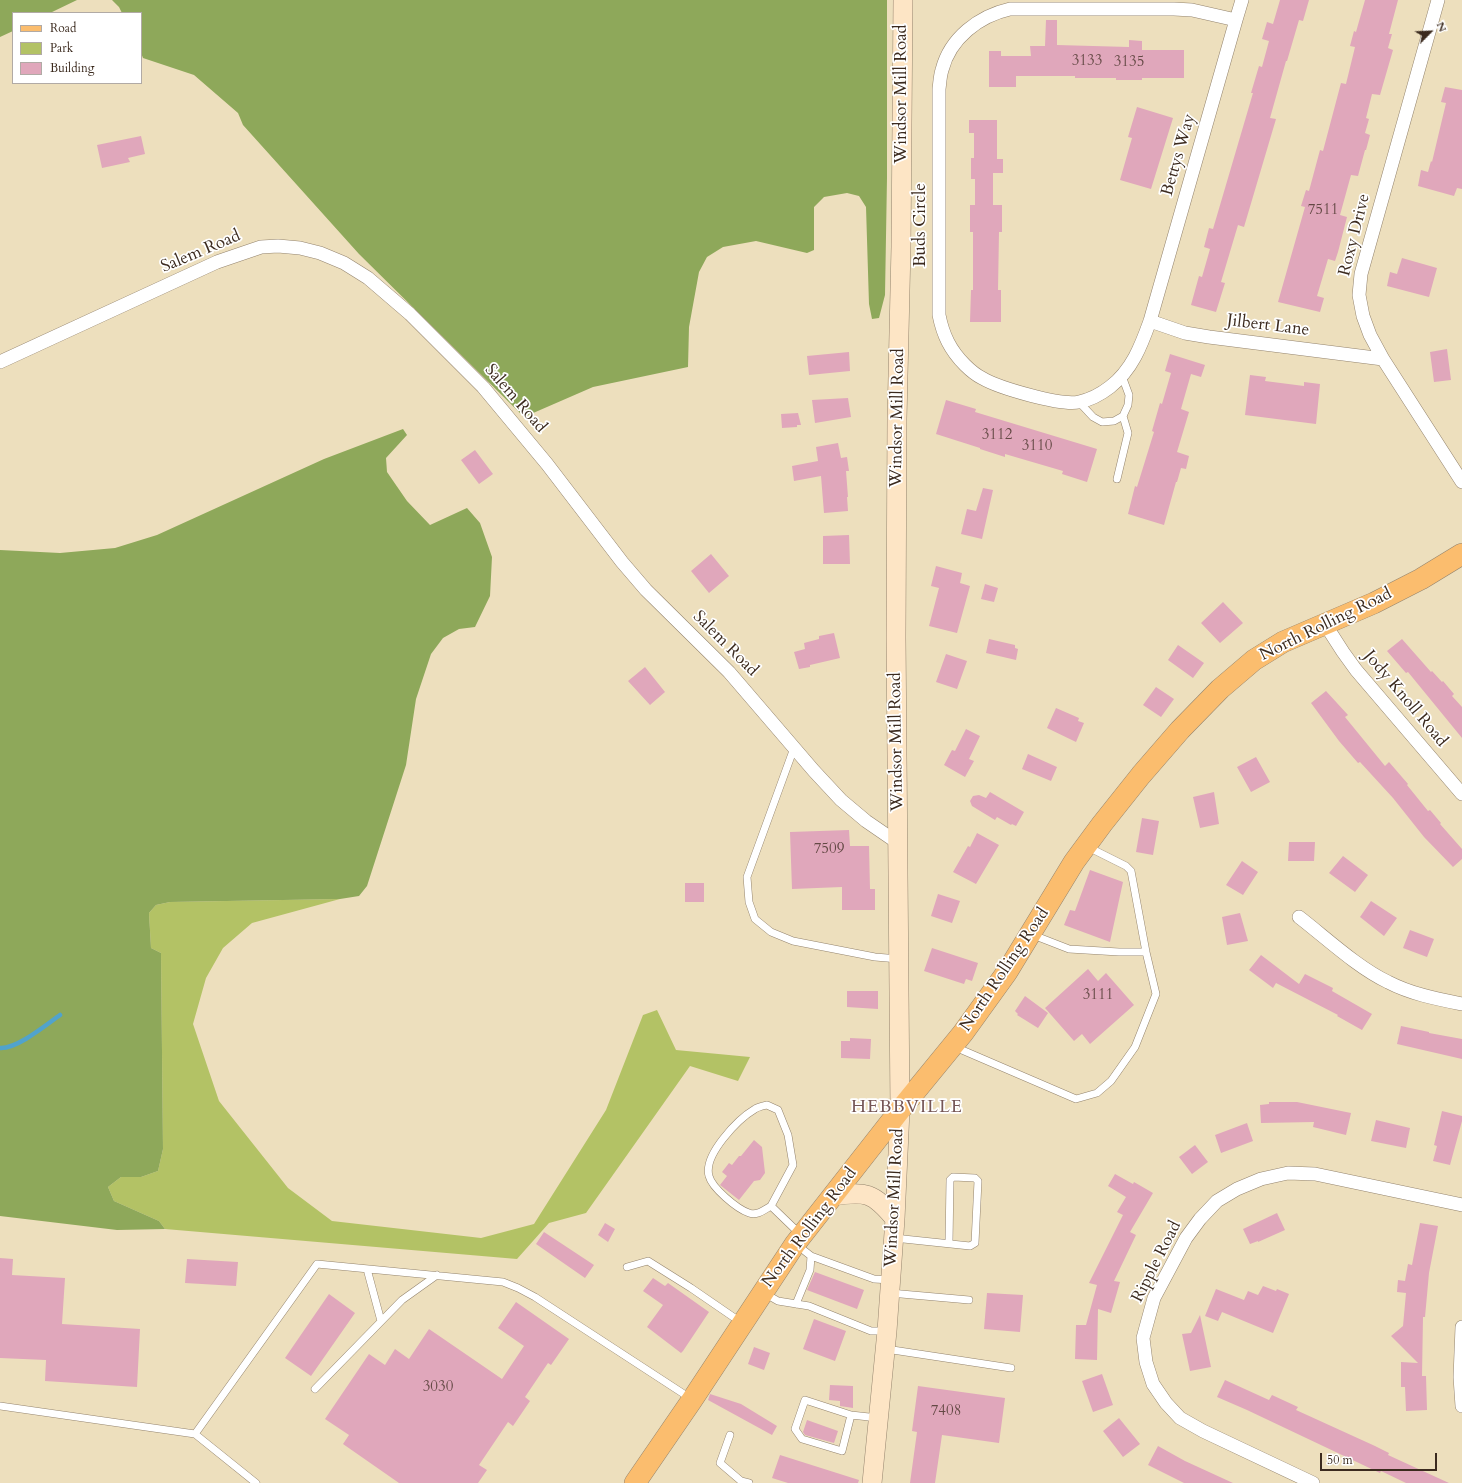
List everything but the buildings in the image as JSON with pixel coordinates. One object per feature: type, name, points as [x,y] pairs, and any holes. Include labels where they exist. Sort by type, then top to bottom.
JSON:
[{"type":"main road","name":"Windsor Mill Road","points":[[872,1483],[887,1340],[894,1238],[900,1110],[896,637],[897,435],[901,247],[903,0]]},
{"type":"main road","name":"North Rolling Road","points":[[635,1483],[692,1400],[762,1292],[802,1245],[832,1196],[952,1046],[1008,972],[1074,862],[1105,819],[1180,730],[1220,688],[1254,660],[1283,642],[1374,602],[1421,579],[1462,554]]},
{"type":"main road","points":[[832,1196],[855,1192],[870,1195],[882,1203],[895,1219]]},
{"type":"street","name":"Bettys Way","points":[[1150,321],[1242,0]]},
{"type":"street","name":"Roxy Drive","points":[[1438,0],[1361,274],[1359,295],[1363,316],[1370,335],[1462,482]]},
{"type":"street","name":"Buds Circle","points":[[1150,321],[1133,362],[1122,376],[1109,388],[1079,402],[1063,402],[1047,399],[994,384],[981,378],[965,366],[943,334],[939,315],[939,88],[942,70],[947,54],[954,43],[968,29],[981,19],[996,12],[1010,9],[1174,9],[1192,10],[1236,20]]},
{"type":"street","name":"Salem Road","points":[[0,362],[239,253],[261,247],[278,246],[300,248],[344,263],[368,278],[404,309],[483,387],[547,464],[622,562],[646,590],[729,672],[841,800],[866,821],[898,843]]},
{"type":"street","name":"Jilbert Lane","points":[[1150,321],[1185,333],[1209,337],[1383,358]]},
{"type":"street","name":"Jody Knoll Road","points":[[1325,624],[1356,670],[1462,794]]},
{"type":"street","points":[[1299,917],[1363,967],[1388,982],[1415,993],[1462,1004]]},
{"type":"street","name":"Ripple Road","points":[[1313,1483],[1197,1428],[1180,1418],[1166,1403],[1153,1384],[1146,1362],[1143,1338],[1154,1298],[1186,1238],[1200,1219],[1217,1201],[1237,1189],[1261,1179],[1288,1173],[1315,1174],[1462,1205]]},
{"type":"street","points":[[1462,1327],[1460,1377],[1462,1406]]},
{"type":"lane","points":[[1079,402],[1093,417],[1102,422],[1114,421],[1123,416],[1128,406],[1129,395],[1122,376]]},
{"type":"lane","points":[[1117,479],[1128,433],[1123,416]]},
{"type":"lane","points":[[794,748],[747,877],[749,902],[755,919],[771,932],[793,942],[876,957],[899,959]]},
{"type":"lane","points":[[952,1046],[1076,1099],[1097,1093],[1111,1081],[1136,1047],[1156,994],[1146,952],[1131,871],[1126,866],[1086,846]]},
{"type":"lane","points":[[1031,934],[1069,949],[1146,952]]},
{"type":"lane","points":[[767,1105],[778,1110],[788,1136],[793,1165],[771,1206],[760,1213],[749,1213],[727,1198],[713,1186],[708,1175],[711,1159],[725,1135],[756,1108],[767,1105]]},
{"type":"lane","points":[[894,1238],[970,1246],[975,1243],[978,1181],[976,1178],[953,1177],[950,1180],[949,1243]]},
{"type":"lane","points":[[771,1206],[802,1245],[810,1270],[796,1304]]},
{"type":"lane","points":[[802,1245],[874,1278],[890,1287],[969,1300]]},
{"type":"lane","points":[[627,1267],[648,1261],[742,1323]]},
{"type":"lane","points":[[195,1434],[317,1264],[503,1282],[518,1288],[692,1400]]},
{"type":"lane","points":[[367,1269],[381,1321]]},
{"type":"lane","points":[[316,1389],[402,1300],[437,1275]]},
{"type":"lane","points":[[762,1292],[778,1301],[809,1306],[872,1331],[887,1340],[1011,1368]]},
{"type":"lane","points":[[851,1415],[842,1452],[802,1439],[795,1429],[805,1400],[851,1415],[879,1418]]},
{"type":"lane","points":[[0,1406],[195,1434],[256,1483]]},
{"type":"lane","points":[[730,1435],[720,1463],[741,1481],[749,1483]]},
{"type":"green space","points":[[0,0],[77,0],[52,12],[12,12],[12,31],[0,37]]},
{"type":"green space","points":[[112,0],[887,0],[887,178],[885,295],[879,318],[872,319],[869,304],[866,207],[859,196],[847,193],[824,197],[814,207],[814,250],[807,253],[756,241],[723,247],[707,257],[699,272],[689,327],[688,367],[593,387],[524,417],[359,254],[243,125],[238,113],[194,75],[143,58],[142,12],[122,12]]},
{"type":"green space","points":[[403,429],[407,435],[386,458],[387,472],[407,501],[430,525],[467,508],[480,523],[492,557],[490,596],[475,627],[459,629],[443,638],[431,654],[416,699],[406,765],[367,886],[359,896],[340,899],[170,902],[156,905],[149,913],[151,948],[161,953],[163,1149],[158,1171],[141,1177],[121,1177],[108,1187],[114,1201],[159,1221],[165,1229],[117,1230],[0,1216],[0,550],[60,553],[115,548],[157,535],[324,459]]},
{"type":"green space","points":[[340,899],[252,923],[223,948],[206,978],[193,1024],[219,1101],[288,1188],[332,1221],[481,1238],[534,1224],[606,1110],[643,1015],[657,1010],[676,1050],[750,1057],[738,1081],[690,1066],[586,1213],[549,1223],[517,1259],[165,1229],[159,1221],[114,1201],[108,1187],[121,1177],[141,1177],[158,1171],[163,1149],[161,953],[151,948],[149,913],[156,905],[170,902]]},
{"type":"waterway","points":[[0,1048],[15,1045],[23,1041],[60,1015]]},
{"type":"district","name":"HEBBVILLE","points":[[907,1108]]}]
